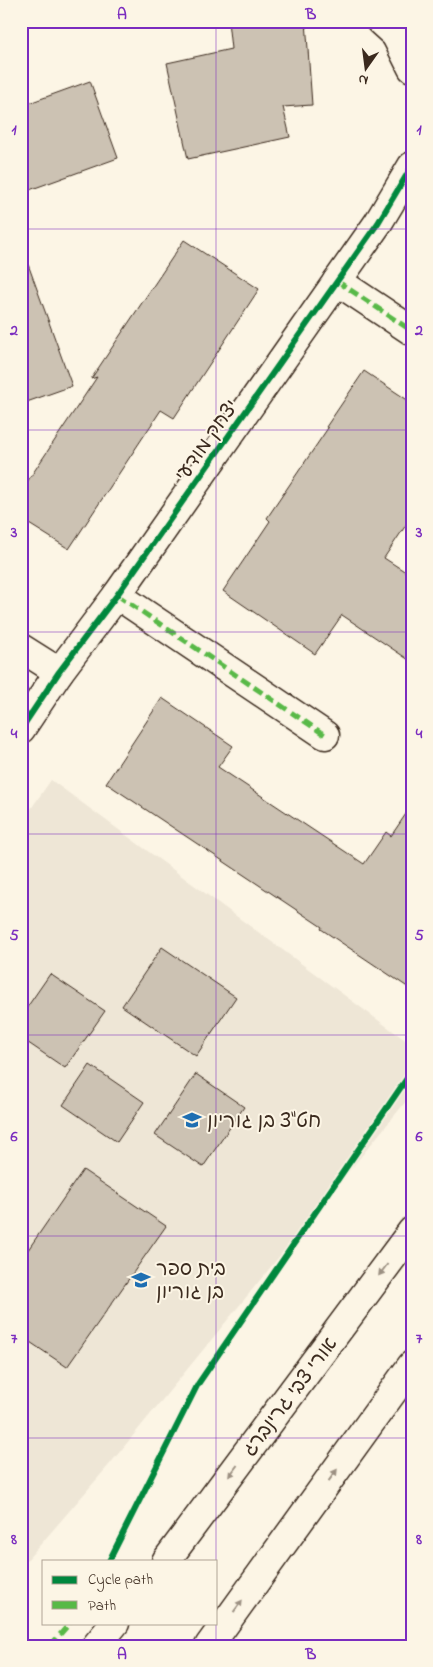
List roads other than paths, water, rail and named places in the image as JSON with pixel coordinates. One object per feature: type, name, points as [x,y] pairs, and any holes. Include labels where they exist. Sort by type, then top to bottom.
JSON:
[{"type":"street","points":[[396,36],[412,68]]},
{"type":"street","name":"יצחק מודעי","points":[[21,729],[59,672],[117,596],[378,223],[412,166]]},
{"type":"street","name":"יצחק מודעי","points":[[378,223],[412,194]]},
{"type":"street","points":[[337,281],[412,331]]},
{"type":"street","points":[[117,596],[325,735]]},
{"type":"street","points":[[21,648],[59,672]]},
{"type":"street","name":"אורי צבי גרינברג","points":[[167,1560],[412,1231]]},
{"type":"street","points":[[209,1646],[412,1365]]},
{"type":"street","points":[[96,1646],[114,1624]]},
{"type":"place","name":"חט\"צ בן גוריון","points":[[192,1120]]},
{"type":"place","name":"בית ספר בן גוריון","points":[[141,1280]]}]
